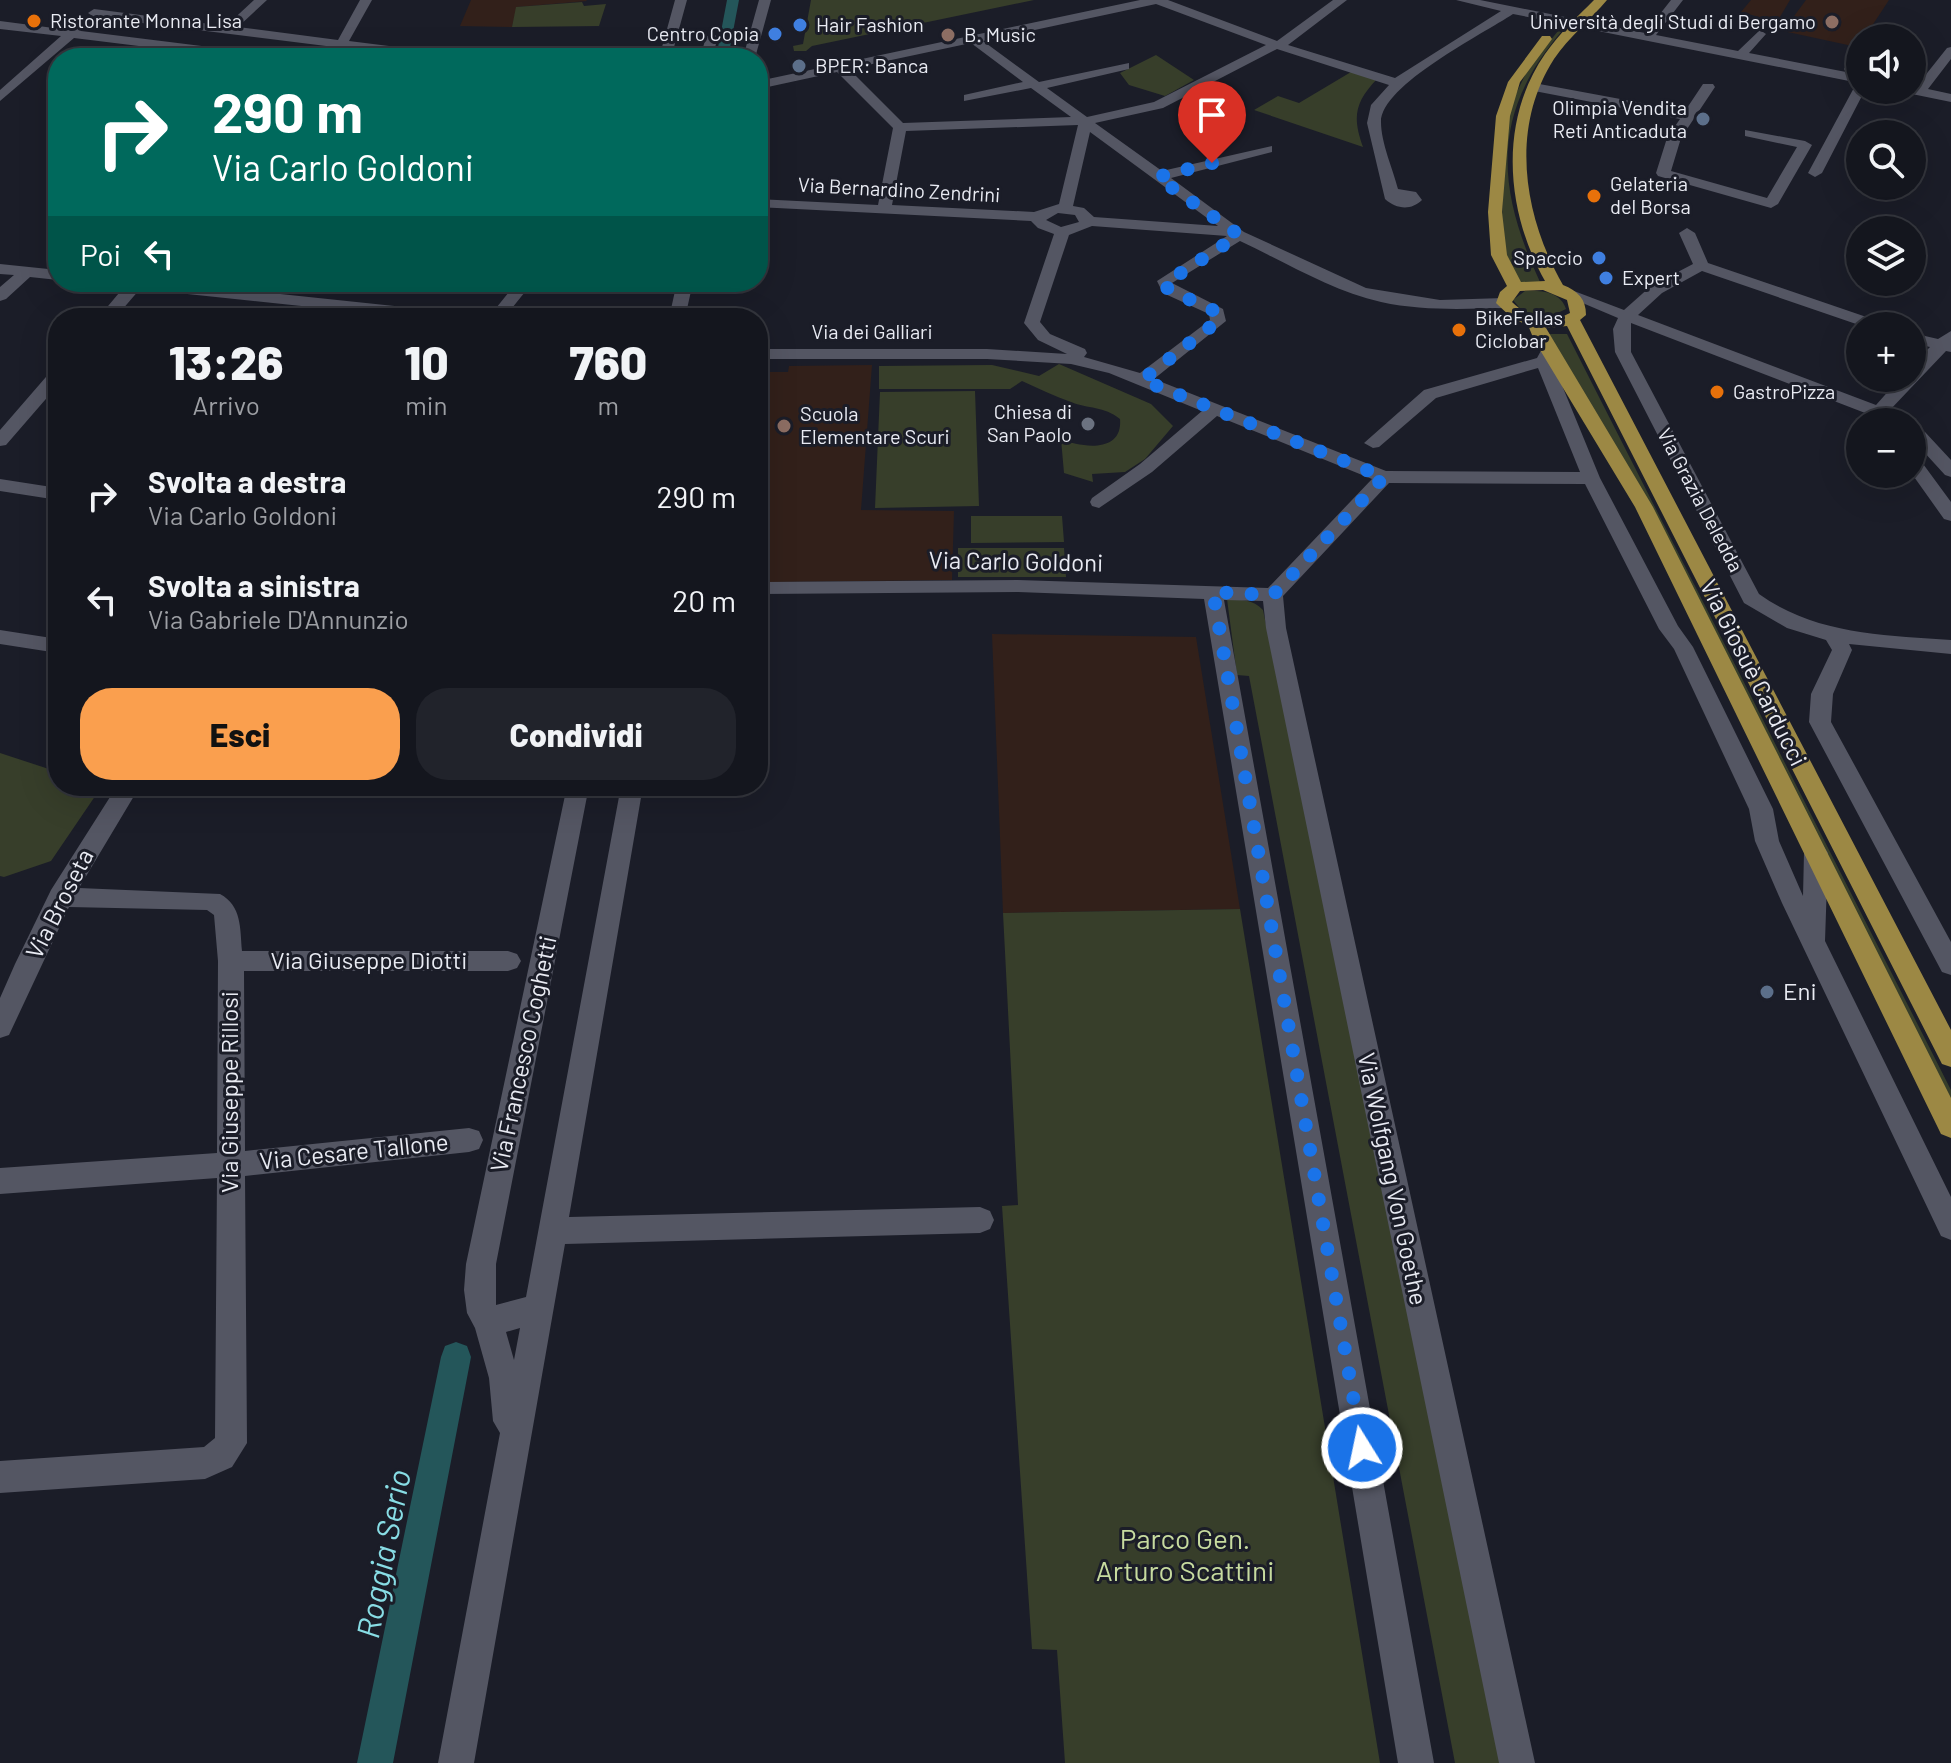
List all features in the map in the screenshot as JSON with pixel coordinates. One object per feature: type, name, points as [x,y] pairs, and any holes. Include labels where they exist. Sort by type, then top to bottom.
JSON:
[{"type":"main road","points":[[1557,288],[1543,285],[1516,287],[1508,292],[1504,303],[1513,313],[1535,322],[1559,323],[1575,309],[1546,272],[1528,225],[1517,167],[1519,132],[1534,87],[1583,0]]},
{"type":"main road","points":[[1516,287],[1499,255],[1495,212],[1503,116],[1514,82],[1537,48],[1601,0]]},
{"type":"main road","name":"Via Giosuè Carducci","points":[[1575,309],[1604,377],[1676,525],[1943,1028],[1951,1056]]},
{"type":"main road","name":"Via Giosuè Carducci","points":[[1535,322],[1546,356],[1644,507],[1951,1126]]},
{"type":"street","points":[[55,48],[89,11],[107,0]]},
{"type":"street","points":[[227,31],[261,0]]},
{"type":"street","points":[[339,48],[366,0]]},
{"type":"street","points":[[668,48],[681,0]]},
{"type":"street","points":[[754,48],[765,0]]},
{"type":"street","points":[[768,83],[1157,0],[1278,45],[1397,83]]},
{"type":"street","points":[[840,68],[900,127],[1086,121],[1158,105],[1222,70],[1278,45],[1341,0]]},
{"type":"street","points":[[1462,0],[1846,78]]},
{"type":"street","points":[[1648,37],[1677,0]]},
{"type":"street","points":[[1393,196],[1374,123],[1378,105],[1397,83],[1511,10]]},
{"type":"street","points":[[89,11],[373,48]]},
{"type":"street","points":[[0,38],[59,18]]},
{"type":"street","points":[[0,25],[185,48]]},
{"type":"street","points":[[1741,55],[1760,34]]},
{"type":"street","points":[[709,48],[712,37]]},
{"type":"street","points":[[974,40],[1235,234],[1360,291],[1384,298],[1440,305],[1504,303]]},
{"type":"street","points":[[0,97],[48,54]]},
{"type":"street","points":[[1926,81],[1949,57]]},
{"type":"street","points":[[969,98],[1124,66]]},
{"type":"street","points":[[8,72],[31,69]]},
{"type":"street","points":[[1534,87],[1688,116]]},
{"type":"street","points":[[1708,87],[1674,138],[1663,173],[1771,204],[1805,145],[1750,133]]},
{"type":"street","points":[[1926,93],[1951,98]]},
{"type":"street","points":[[1815,173],[1848,104]]},
{"type":"street","points":[[1065,208],[1086,121]]},
{"type":"street","points":[[884,209],[900,127]]},
{"type":"street","points":[[1157,177],[1267,149]]},
{"type":"street","name":"Via Bernardino Zendrini","points":[[768,203],[1037,217]]},
{"type":"street","points":[[1088,221],[1082,227],[1062,232],[1041,225],[1037,217],[1044,211],[1065,208],[1079,211],[1088,221],[1235,234]]},
{"type":"street","points":[[1039,350],[1039,333],[1032,323],[1046,272],[1053,262],[1062,232]]},
{"type":"street","points":[[1687,233],[1702,266]]},
{"type":"street","points":[[1142,380],[1218,321],[1217,312],[1169,290],[1164,284],[1235,234]]},
{"type":"street","points":[[1627,316],[1686,269],[1702,266],[1846,315]]},
{"type":"street","points":[[0,269],[48,274]]},
{"type":"street","points":[[0,296],[26,272]]},
{"type":"street","points":[[223,292],[369,308]]},
{"type":"street","points":[[287,299],[294,292]]},
{"type":"street","points":[[504,308],[517,292]]},
{"type":"street","points":[[1575,309],[1627,316],[1858,408]]},
{"type":"street","name":"Via Grazia Deledda","points":[[1627,316],[1621,329],[1623,352],[1751,598],[1762,608],[1835,638],[1951,647]]},
{"type":"street","points":[[1926,340],[1948,343]]},
{"type":"street","points":[[1926,362],[1948,343]]},
{"type":"street","name":"Via dei Galliari","points":[[768,354],[987,354],[1039,350],[1103,365],[1384,477]]},
{"type":"street","points":[[1373,443],[1430,394],[1546,356]]},
{"type":"street","name":"Via Giosuè Carducci","points":[[1546,356],[1591,478],[1669,629],[1683,647],[1761,809],[1767,841],[1814,945],[1951,1227]]},
{"type":"street","points":[[0,441],[48,386]]},
{"type":"street","points":[[1099,502],[1146,468],[1216,408]]},
{"type":"street","points":[[1926,438],[1951,448]]},
{"type":"street","points":[[1926,445],[1951,471]]},
{"type":"street","points":[[1273,595],[1384,477],[1591,478]]},
{"type":"street","points":[[1926,480],[1951,515]]},
{"type":"street","points":[[0,485],[48,492]]},
{"type":"street","name":"Via Carlo Goldoni","points":[[768,588],[1003,586],[1273,595]]},
{"type":"street","points":[[1213,592],[1416,1763]]},
{"type":"street","name":"Via Wolfgang Von Goethe","points":[[1273,595],[1288,690],[1517,1763]]},
{"type":"street","points":[[0,637],[48,644]]},
{"type":"street","points":[[1835,638],[1842,650],[1822,694],[1820,722],[1951,965]]},
{"type":"street","name":"Via Broseta","points":[[0,1027],[60,897],[86,850],[122,796]]},
{"type":"street","name":"Via Francesco Coghetti","points":[[512,1452],[504,1378],[488,1322],[482,1313],[479,1290],[481,1264],[576,796]]},
{"type":"street","name":"Via Francesco Coghetti","points":[[456,1763],[536,1309],[555,1231],[630,796]]},
{"type":"street","name":"Via Giosuè Carducci","points":[[1814,945],[1816,853]]},
{"type":"street","name":"Via Giuseppe Rillosi","points":[[0,1477],[205,1463],[221,1456],[231,1443],[231,961],[226,913],[218,903],[60,897]]},
{"type":"street","name":"Via Giuseppe Diotti","points":[[231,961],[508,961]]},
{"type":"street","name":"Via Cesare Tallone","points":[[0,1181],[229,1165],[469,1140]]},
{"type":"street","points":[[555,1231],[980,1220]]},
{"type":"street","points":[[488,1322],[536,1309]]},
{"type":"shaded area","points":[[471,0],[587,1],[517,7],[512,27],[460,26]]},
{"type":"shaded area","points":[[1751,0],[1790,0],[1777,22],[1741,12]]},
{"type":"shaded area","name":"Università degli Studi di Bergamo","points":[[1806,0],[1889,0],[1873,24],[1846,24],[1846,45],[1783,31]]},
{"type":"shaded area","points":[[872,365],[861,510],[954,511],[952,580],[768,582],[768,372],[788,372],[789,366]]},
{"type":"shaded area","points":[[992,634],[1196,637],[1240,909],[1003,913]]},
{"type":"green space","points":[[811,0],[1034,0],[812,46],[806,51],[794,51],[793,46],[803,44]]},
{"type":"green space","points":[[582,2],[584,6],[606,4],[599,26],[512,27],[516,7]]},
{"type":"green space","points":[[1558,31],[1561,32],[1538,62],[1522,92],[1512,122],[1508,152],[1509,183],[1525,247],[1540,282],[1516,282],[1501,245],[1505,126],[1529,67]]},
{"type":"green space","points":[[1156,55],[1194,80],[1165,96],[1129,85],[1120,73]]},
{"type":"green space","points":[[1351,72],[1377,79],[1364,95],[1358,110],[1357,127],[1363,147],[1254,110],[1278,96],[1299,103]]},
{"type":"green space","points":[[1525,291],[1555,296],[1566,309],[1549,317],[1523,312],[1513,300]]},
{"type":"green space","points":[[1543,334],[1567,334],[1951,1090],[1951,1108],[1644,497]]},
{"type":"green space","points":[[1059,364],[1151,404],[1173,426],[1145,459],[1125,472],[1092,474],[1093,482],[1064,473],[1061,439],[1090,446],[1108,443],[1119,430],[1120,419],[1108,412],[1071,402],[1022,381],[1010,389],[879,389],[879,366],[992,365],[1039,376]]},
{"type":"green space","points":[[975,391],[979,506],[875,508],[880,392]]},
{"type":"green space","points":[[971,516],[1062,516],[1064,542],[971,543]]},
{"type":"green space","points":[[958,548],[1064,548],[1066,577],[958,577]]},
{"type":"green space","points":[[1227,599],[1251,602],[1263,610],[1503,1763],[1455,1763],[1249,676],[1237,675]]},
{"type":"green space","points":[[0,753],[48,769],[48,796],[95,796],[51,861],[0,876]]},
{"type":"green space","name":"Parco Gen. Arturo Scattini","points":[[1240,909],[1380,1763],[1065,1763],[1057,1650],[1032,1649],[1002,1206],[1018,1205],[1003,913]]},
{"type":"waterway","name":"Roggia Serio","points":[[724,48],[733,0]]},
{"type":"waterway","name":"Roggia Serio","points":[[375,1763],[456,1357]]},
{"type":"place","name":"Ristorante Monna Lisa","points":[[34,21]]},
{"type":"place","name":"Università degli Studi di Bergamo","points":[[1832,22]]},
{"type":"place","name":"Hair Fashion","points":[[800,25]]},
{"type":"place","name":"Centro Copia","points":[[775,34]]},
{"type":"place","name":"B. Music","points":[[948,35]]},
{"type":"place","name":"BPER: Banca","points":[[799,66]]},
{"type":"place","name":"Olimpia Vendita Reti Anticaduta","points":[[1703,119]]},
{"type":"place","name":"Gelateria del Borsa","points":[[1594,196]]},
{"type":"place","name":"Spaccio","points":[[1599,258]]},
{"type":"place","name":"Expert","points":[[1606,278]]},
{"type":"place","name":"BikeFellas Ciclobar","points":[[1459,330]]},
{"type":"place","name":"GastroPizza","points":[[1717,392]]},
{"type":"place","name":"Chiesa di San Paolo","points":[[1088,424]]},
{"type":"place","name":"Scuola Elementare Scuri","points":[[784,426]]},
{"type":"place","name":"Eni","points":[[1767,992]]},
{"type":"route","points":[[1212,163],[1157,177],[1239,235],[1164,284],[1169,290],[1217,312],[1218,321],[1142,380],[1384,477],[1273,595],[1213,592],[1362,1448]]}]
